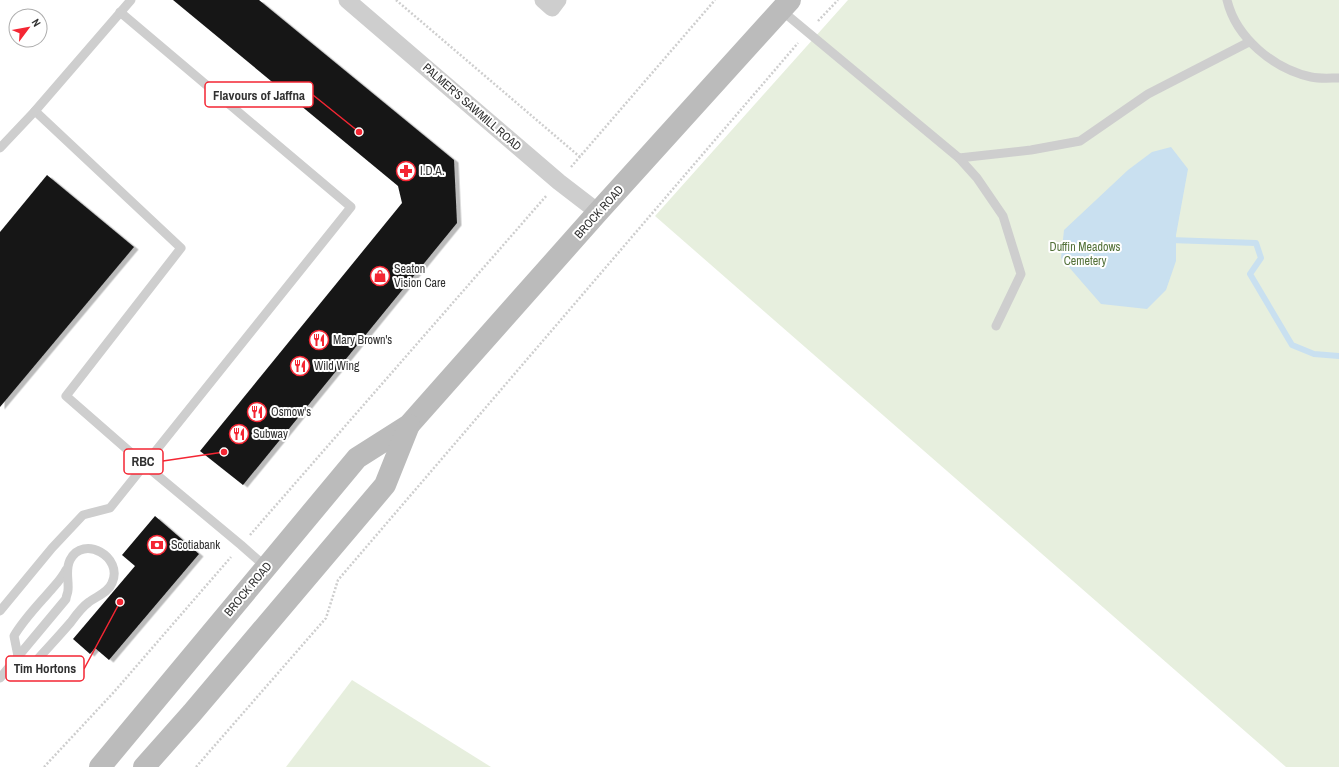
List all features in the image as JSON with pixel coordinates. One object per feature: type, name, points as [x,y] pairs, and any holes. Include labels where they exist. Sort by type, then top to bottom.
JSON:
[{"type":"main road","name":"BROCK ROAD","points":[[100,767],[357,458],[409,425],[598,212],[786,5]]},
{"type":"main road","name":"BROCK ROAD","points":[[144,767],[192,713],[385,485],[409,425]]},
{"type":"street","name":"PALMER'S SAWMILL ROAD","points":[[347,0],[559,182],[598,212]]},
{"type":"street","points":[[543,0],[552,8],[558,0]]},
{"type":"lane","points":[[0,148],[35,111],[131,0]]},
{"type":"lane","points":[[1227,0],[1229,11],[1249,42],[1278,65],[1312,77],[1339,78]]},
{"type":"lane","points":[[786,5],[808,32],[960,158],[977,178],[1003,216],[1021,274],[996,326]]},
{"type":"lane","points":[[0,611],[52,548],[83,515],[110,508],[351,207],[120,12]]},
{"type":"lane","points":[[960,158],[1031,150],[1080,141],[1148,94],[1249,42]]},
{"type":"lane","points":[[35,111],[181,248],[66,396],[145,466],[266,567]]},
{"type":"lane","points":[[18,656],[14,636],[62,578],[70,559],[75,553],[82,549],[90,548],[105,554],[114,567],[115,576],[112,584],[106,591],[88,603],[34,663]]},
{"type":"lane","points":[[0,678],[66,599],[68,590],[67,568]]},
{"type":"path","points":[[396,0],[580,157]]},
{"type":"path","points":[[44,767],[114,692],[559,182],[715,0]]},
{"type":"path","points":[[196,767],[326,618],[338,580],[808,32],[838,0]]},
{"type":"green space","name":"Duffin Meadows Cemetery","points":[[848,0],[1339,0],[1339,767],[1286,767],[655,216]]},
{"type":"green space","points":[[352,680],[491,767],[286,767]]},
{"type":"water","points":[[1171,147],[1188,169],[1176,235],[1176,261],[1166,290],[1147,309],[1101,304],[1061,258],[1064,230],[1128,170],[1152,152]]},
{"type":"building","points":[[173,0],[259,0],[454,160],[457,223],[243,485],[200,451],[402,203],[398,186]]},
{"type":"building","points":[[47,175],[134,247],[0,407],[0,232]]},
{"type":"building","points":[[155,516],[199,554],[109,660],[95,648],[90,654],[73,639],[135,566],[122,555]]},
{"type":"waterway","points":[[1170,240],[1256,243],[1261,258],[1250,274],[1292,345],[1314,354],[1339,356]]},
{"type":"place","name":"Flavours of Jaffna","points":[[359,132]]},
{"type":"place","name":"I.D.A.","points":[[406,171]]},
{"type":"place","name":"Seaton Vision Care","points":[[380,276]]},
{"type":"place","name":"Mary Brown's","points":[[319,340]]},
{"type":"place","name":"Wild Wing","points":[[300,366]]},
{"type":"place","name":"Osmow's","points":[[257,412]]},
{"type":"place","name":"Subway","points":[[239,434]]},
{"type":"place","name":"RBC","points":[[224,452]]},
{"type":"place","name":"Scotiabank","points":[[157,545]]},
{"type":"place","name":"Tim Hortons","points":[[120,602]]}]
